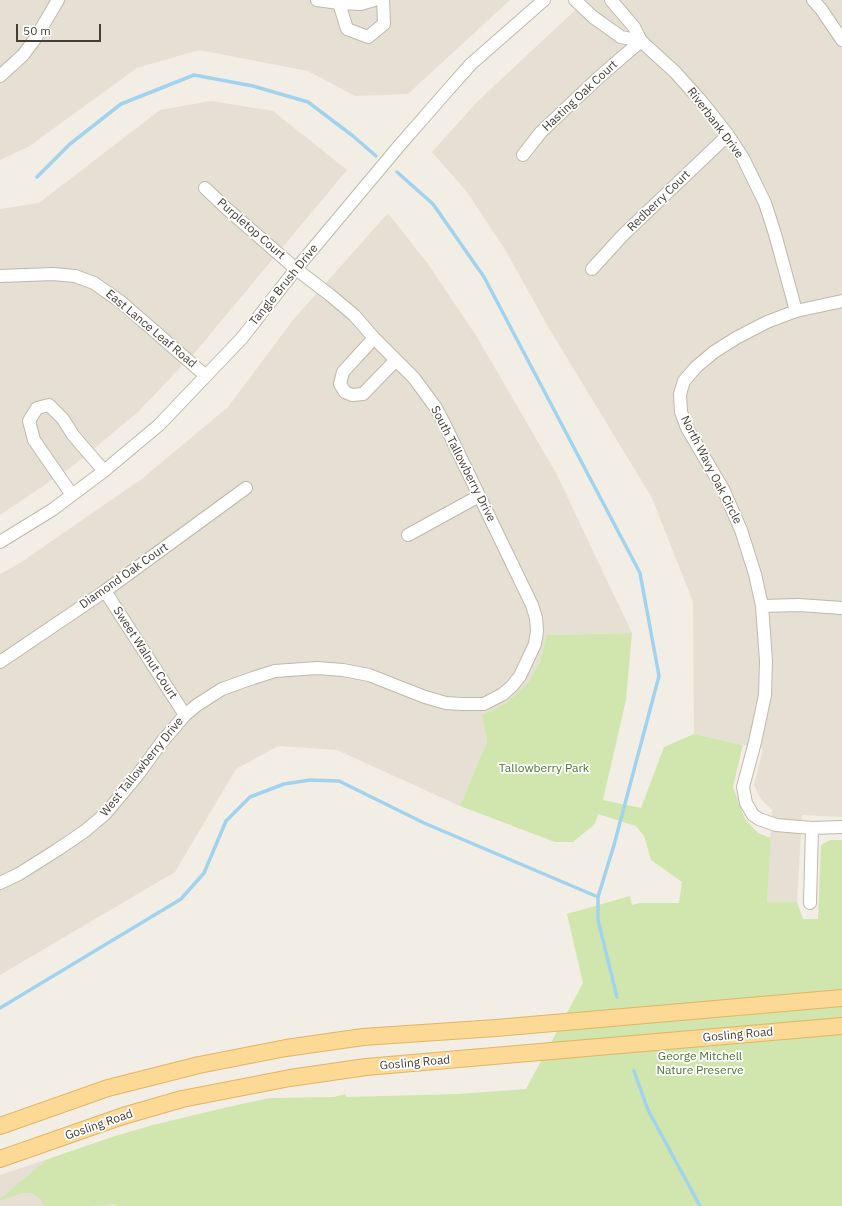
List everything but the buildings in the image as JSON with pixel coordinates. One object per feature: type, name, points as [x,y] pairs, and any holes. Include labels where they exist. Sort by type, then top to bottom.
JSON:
[{"type":"main road","points":[[0,1126],[108,1088],[199,1065],[286,1048],[363,1037],[496,1028],[842,998]]},
{"type":"main road","name":"Gosling Road","points":[[0,1159],[123,1116],[182,1099],[290,1078],[366,1067],[842,1026]]},
{"type":"street","points":[[1,73],[22,55],[35,39],[58,0]]},
{"type":"street","points":[[318,0],[362,4],[374,0]]},
{"type":"street","points":[[339,3],[347,29],[368,37],[384,24],[383,0]]},
{"type":"street","name":"Tangle Brush Drive","points":[[0,542],[52,510],[104,471],[159,424],[242,338],[296,269],[447,91],[472,64],[544,0]]},
{"type":"street","points":[[575,0],[593,17],[621,37],[641,41]]},
{"type":"street","name":"Riverbank Drive","points":[[610,0],[634,27],[641,41],[675,72],[702,102],[728,135],[743,158],[765,203],[796,311]]},
{"type":"street","points":[[813,0],[842,40]]},
{"type":"street","name":"Hasting Oak Court","points":[[523,155],[541,132],[598,78],[641,41]]},
{"type":"street","name":"Redberry Court","points":[[592,269],[623,235],[728,135]]},
{"type":"street","name":"Purpletop Court","points":[[206,188],[226,208],[296,269]]},
{"type":"street","name":"South Tallowberry Drive","points":[[296,269],[354,315],[374,338],[414,378],[436,408],[532,604],[534,612]]},
{"type":"street","name":"East Lance Leaf Road","points":[[0,276],[53,274],[75,276],[94,283],[121,302],[206,376]]},
{"type":"street","points":[[796,311],[842,301]]},
{"type":"street","name":"North Wavy Oak Circle","points":[[796,311],[767,322],[736,338],[714,352],[696,367],[684,381],[680,394],[681,412],[687,428],[723,488],[741,530],[756,574],[762,606],[766,661],[765,695],[757,735],[743,787],[746,803],[753,815],[759,819],[776,825],[812,828]]},
{"type":"street","points":[[374,338],[343,372],[340,384],[345,392],[352,395],[363,394],[396,360]]},
{"type":"street","points":[[72,495],[34,440],[30,421],[37,408],[48,405],[63,419],[73,435],[104,471]]},
{"type":"street","name":"Diamond Oak Court","points":[[0,662],[105,591],[246,488]]},
{"type":"street","points":[[408,536],[479,496]]},
{"type":"street","name":"Sweet Walnut Court","points":[[105,591],[185,715]]},
{"type":"street","points":[[762,606],[799,605],[842,608]]},
{"type":"street","name":"West Tallowberry Drive","points":[[0,883],[19,874],[57,850],[85,831],[106,814],[137,776],[160,744],[185,715],[197,705],[222,689],[275,671],[317,668],[369,674],[425,697],[446,703],[484,704],[503,694],[520,676],[535,644],[537,631],[534,612]]},
{"type":"street","points":[[810,903],[812,828],[842,827]]},
{"type":"shaded area","points":[[0,0],[510,0],[408,94],[355,96],[308,71],[199,50],[137,68],[28,147],[0,160]]},
{"type":"shaded area","points":[[586,0],[842,0],[842,817],[802,815],[797,902],[767,902],[772,810],[761,799],[754,785],[763,749],[694,734],[693,602],[652,498],[547,325],[506,251],[467,192],[432,152],[478,101]]},
{"type":"shaded area","points":[[211,101],[273,111],[347,170],[197,350],[138,412],[74,465],[0,515],[0,209],[39,203],[160,110]]},
{"type":"shaded area","points":[[388,213],[428,264],[477,337],[556,473],[632,633],[547,635],[540,662],[527,684],[506,703],[482,715],[487,742],[460,806],[337,750],[278,746],[236,769],[175,872],[0,975],[0,574],[20,563],[143,478],[228,407],[293,320]]},
{"type":"shaded area","points":[[48,1159],[58,1203],[168,1206],[0,1206],[0,1175]]},
{"type":"green space","name":"George Mitchell Nature Preserve","points":[[632,633],[626,700],[603,800],[641,808],[664,747],[694,734],[743,745],[733,787],[745,819],[758,833],[771,838],[767,902],[797,902],[803,919],[818,919],[821,845],[830,840],[842,840],[842,1206],[116,1206],[116,1204],[90,1206],[45,1206],[40,1198],[32,1193],[21,1193],[0,1201],[0,1199],[48,1159],[115,1136],[153,1125],[270,1098],[334,1097],[346,1094],[346,1097],[458,1094],[526,1089],[583,983],[567,914],[630,896],[632,905],[639,903],[679,903],[682,882],[651,860],[644,836],[636,826],[598,814],[595,824],[573,842],[555,842],[460,806],[487,742],[482,715],[506,703],[527,684],[540,662],[547,635]]},
{"type":"waterway","points":[[37,177],[70,144],[121,104],[194,75],[253,86],[308,102],[353,136],[376,156]]},
{"type":"waterway","points":[[397,172],[433,204],[484,277],[640,573],[659,676],[614,845],[598,897],[598,920],[617,997]]},
{"type":"waterway","points":[[0,1008],[181,899],[204,873],[226,821],[250,797],[284,784],[310,780],[339,781],[424,823],[598,897]]},
{"type":"waterway","points":[[634,1071],[648,1110],[700,1206]]},
{"type":"park label","name":"Tallowberry Park","points":[[544,769]]}]
